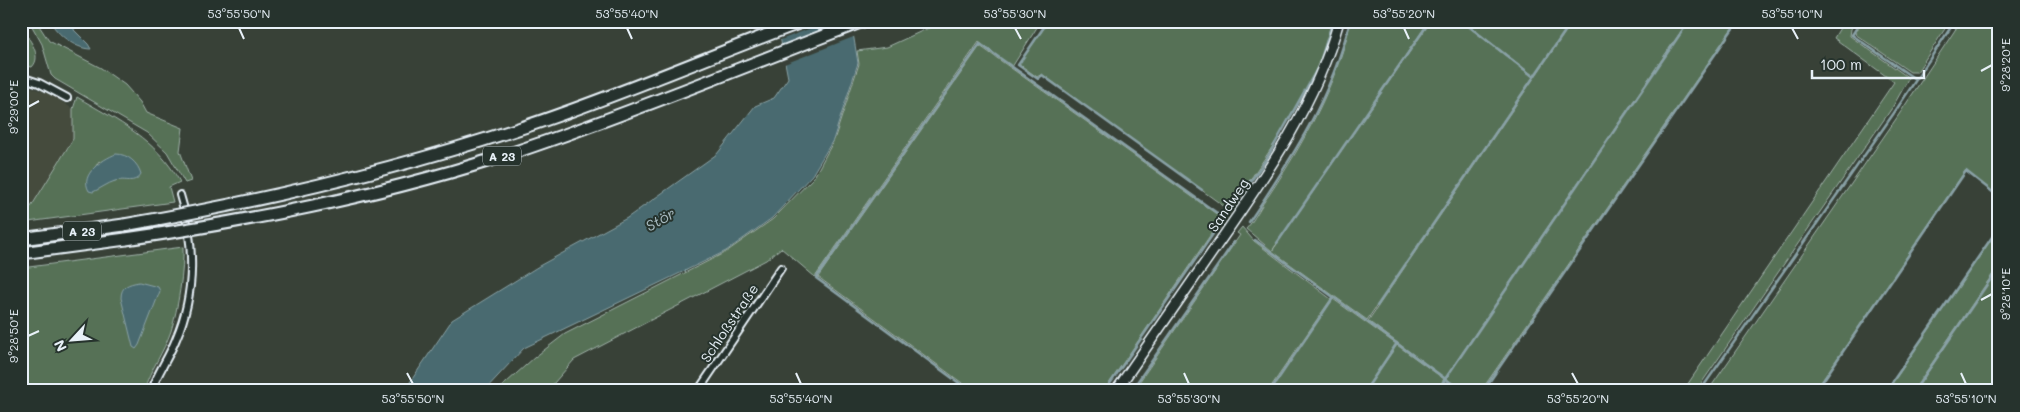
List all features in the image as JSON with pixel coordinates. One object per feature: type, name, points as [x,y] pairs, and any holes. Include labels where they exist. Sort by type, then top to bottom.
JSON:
[{"type":"highway","name":"A 23","points":[[21,239],[124,225],[206,211],[285,194],[421,159],[521,128],[804,21]]},
{"type":"highway","name":"A 23","points":[[21,253],[208,228],[288,212],[435,176],[529,148],[863,21]]},
{"type":"street","name":"Sandweg","points":[[1116,391],[1236,218],[1297,123],[1320,75],[1339,21]]},
{"type":"street","points":[[21,77],[39,83],[67,98]]},
{"type":"street","points":[[151,391],[157,375],[176,340],[191,285],[192,256],[190,237],[180,195]]},
{"type":"street","name":"Schloßstraße","points":[[698,391],[781,268]]},
{"type":"shaded area","points":[[21,83],[51,95],[73,109],[73,139],[31,207],[21,208]]},
{"type":"green space","points":[[29,21],[36,21],[49,41],[101,68],[125,85],[140,102],[146,113],[183,128],[180,151],[191,181],[185,183],[167,152],[147,133],[55,79],[51,75],[42,44]]},
{"type":"green space","points":[[944,21],[1041,21],[1012,67],[979,42],[815,277],[781,248],[766,260],[574,360],[547,391],[497,391],[535,357],[565,334],[726,252],[773,219],[814,177],[834,140],[859,64],[857,51],[887,47]]},
{"type":"green space","points":[[1049,21],[1332,21],[1320,60],[1299,103],[1277,140],[1229,210],[1042,74],[1037,77],[1019,64]]},
{"type":"green space","points":[[1351,21],[1429,21],[1272,251],[1246,229],[1295,154],[1318,112],[1337,68]]},
{"type":"green space","points":[[1431,21],[1461,21],[1533,77],[1367,320],[1272,251]]},
{"type":"green space","points":[[1463,21],[1572,21],[1534,76]]},
{"type":"green space","points":[[1573,21],[1688,21],[1445,378],[1368,321]]},
{"type":"green space","points":[[1689,21],[1737,21],[1481,391],[1463,391],[1446,378]]},
{"type":"green space","points":[[1844,21],[1856,21],[1851,29],[1850,36],[1909,78],[1892,108],[1696,391],[1683,391],[1894,82],[1834,38]]},
{"type":"green space","points":[[1862,21],[1950,21],[1917,72],[1910,72],[1855,34]]},
{"type":"green space","points":[[1961,21],[1999,21],[1999,196],[1965,171],[1815,391],[1708,391],[1896,119]]},
{"type":"green space","points":[[21,28],[34,47],[36,58],[32,67],[21,65]]},
{"type":"green space","points":[[980,46],[1222,218],[1104,391],[973,391],[818,277]]},
{"type":"green space","points":[[77,97],[135,132],[160,154],[180,182],[169,187],[173,202],[21,223],[21,208],[31,207],[73,139],[73,109]],"holes":[[[99,161],[124,179],[114,181],[90,176]]]},
{"type":"green space","points":[[1242,227],[1254,241],[1331,299],[1268,391],[1133,391],[1240,235],[1237,233]]},
{"type":"green space","points":[[1999,228],[1999,265],[1913,391],[1887,391]]},
{"type":"green space","points":[[183,247],[181,278],[174,322],[144,391],[21,391],[21,268]]},
{"type":"green space","points":[[1999,267],[1999,391],[1915,391]]},
{"type":"green space","points":[[1333,299],[1396,344],[1364,391],[1270,391]]},
{"type":"green space","points":[[1397,345],[1444,379],[1436,391],[1365,391]]},
{"type":"green space","points":[[1445,381],[1459,391],[1438,391]]},
{"type":"water","points":[[50,21],[75,21],[74,30],[91,49],[73,44],[67,40]]},
{"type":"water","name":"Stör","points":[[777,21],[851,21],[858,63],[833,140],[812,175],[772,218],[726,251],[524,348],[484,391],[404,391],[452,320],[539,266],[627,218],[717,154],[755,106],[774,98],[788,78]]},
{"type":"water","points":[[116,154],[132,160],[138,166],[141,174],[133,180],[115,181],[93,192],[89,191],[87,179],[90,173],[99,163]]},
{"type":"water","points":[[139,282],[158,287],[160,291],[136,349],[133,347],[121,294],[126,286]]},
{"type":"pier","points":[[778,21],[829,21],[778,41],[774,23]]},
{"type":"pier","points":[[842,21],[854,21],[856,36],[782,65],[779,46]]},
{"type":"waterway","points":[[1048,21],[1018,65],[1038,79],[1042,75],[1202,190]]},
{"type":"waterway","points":[[1320,62],[1333,21]]},
{"type":"waterway","points":[[1249,222],[1309,126],[1333,75],[1350,21]]},
{"type":"waterway","points":[[1277,243],[1430,21]]},
{"type":"waterway","points":[[1462,21],[1534,77]]},
{"type":"waterway","points":[[1377,306],[1572,21]]},
{"type":"waterway","points":[[1437,391],[1689,21]]},
{"type":"waterway","points":[[1483,391],[1738,21]]},
{"type":"waterway","points":[[1861,21],[1852,35],[1915,79]]},
{"type":"waterway","points":[[1700,391],[1894,113],[1955,21]]},
{"type":"waterway","points":[[970,391],[816,278],[980,44],[1224,218],[1105,391]]},
{"type":"waterway","points":[[1232,208],[1267,158],[1318,67]]},
{"type":"waterway","points":[[1816,391],[1966,171],[1999,197]]},
{"type":"waterway","points":[[1886,391],[1999,227]]},
{"type":"waterway","points":[[1255,240],[1462,391]]},
{"type":"waterway","points":[[1131,391],[1234,242]]},
{"type":"waterway","points":[[1914,391],[1999,267]]},
{"type":"waterway","points":[[1270,391],[1333,298]]},
{"type":"waterway","points":[[1365,391],[1397,343]]}]
